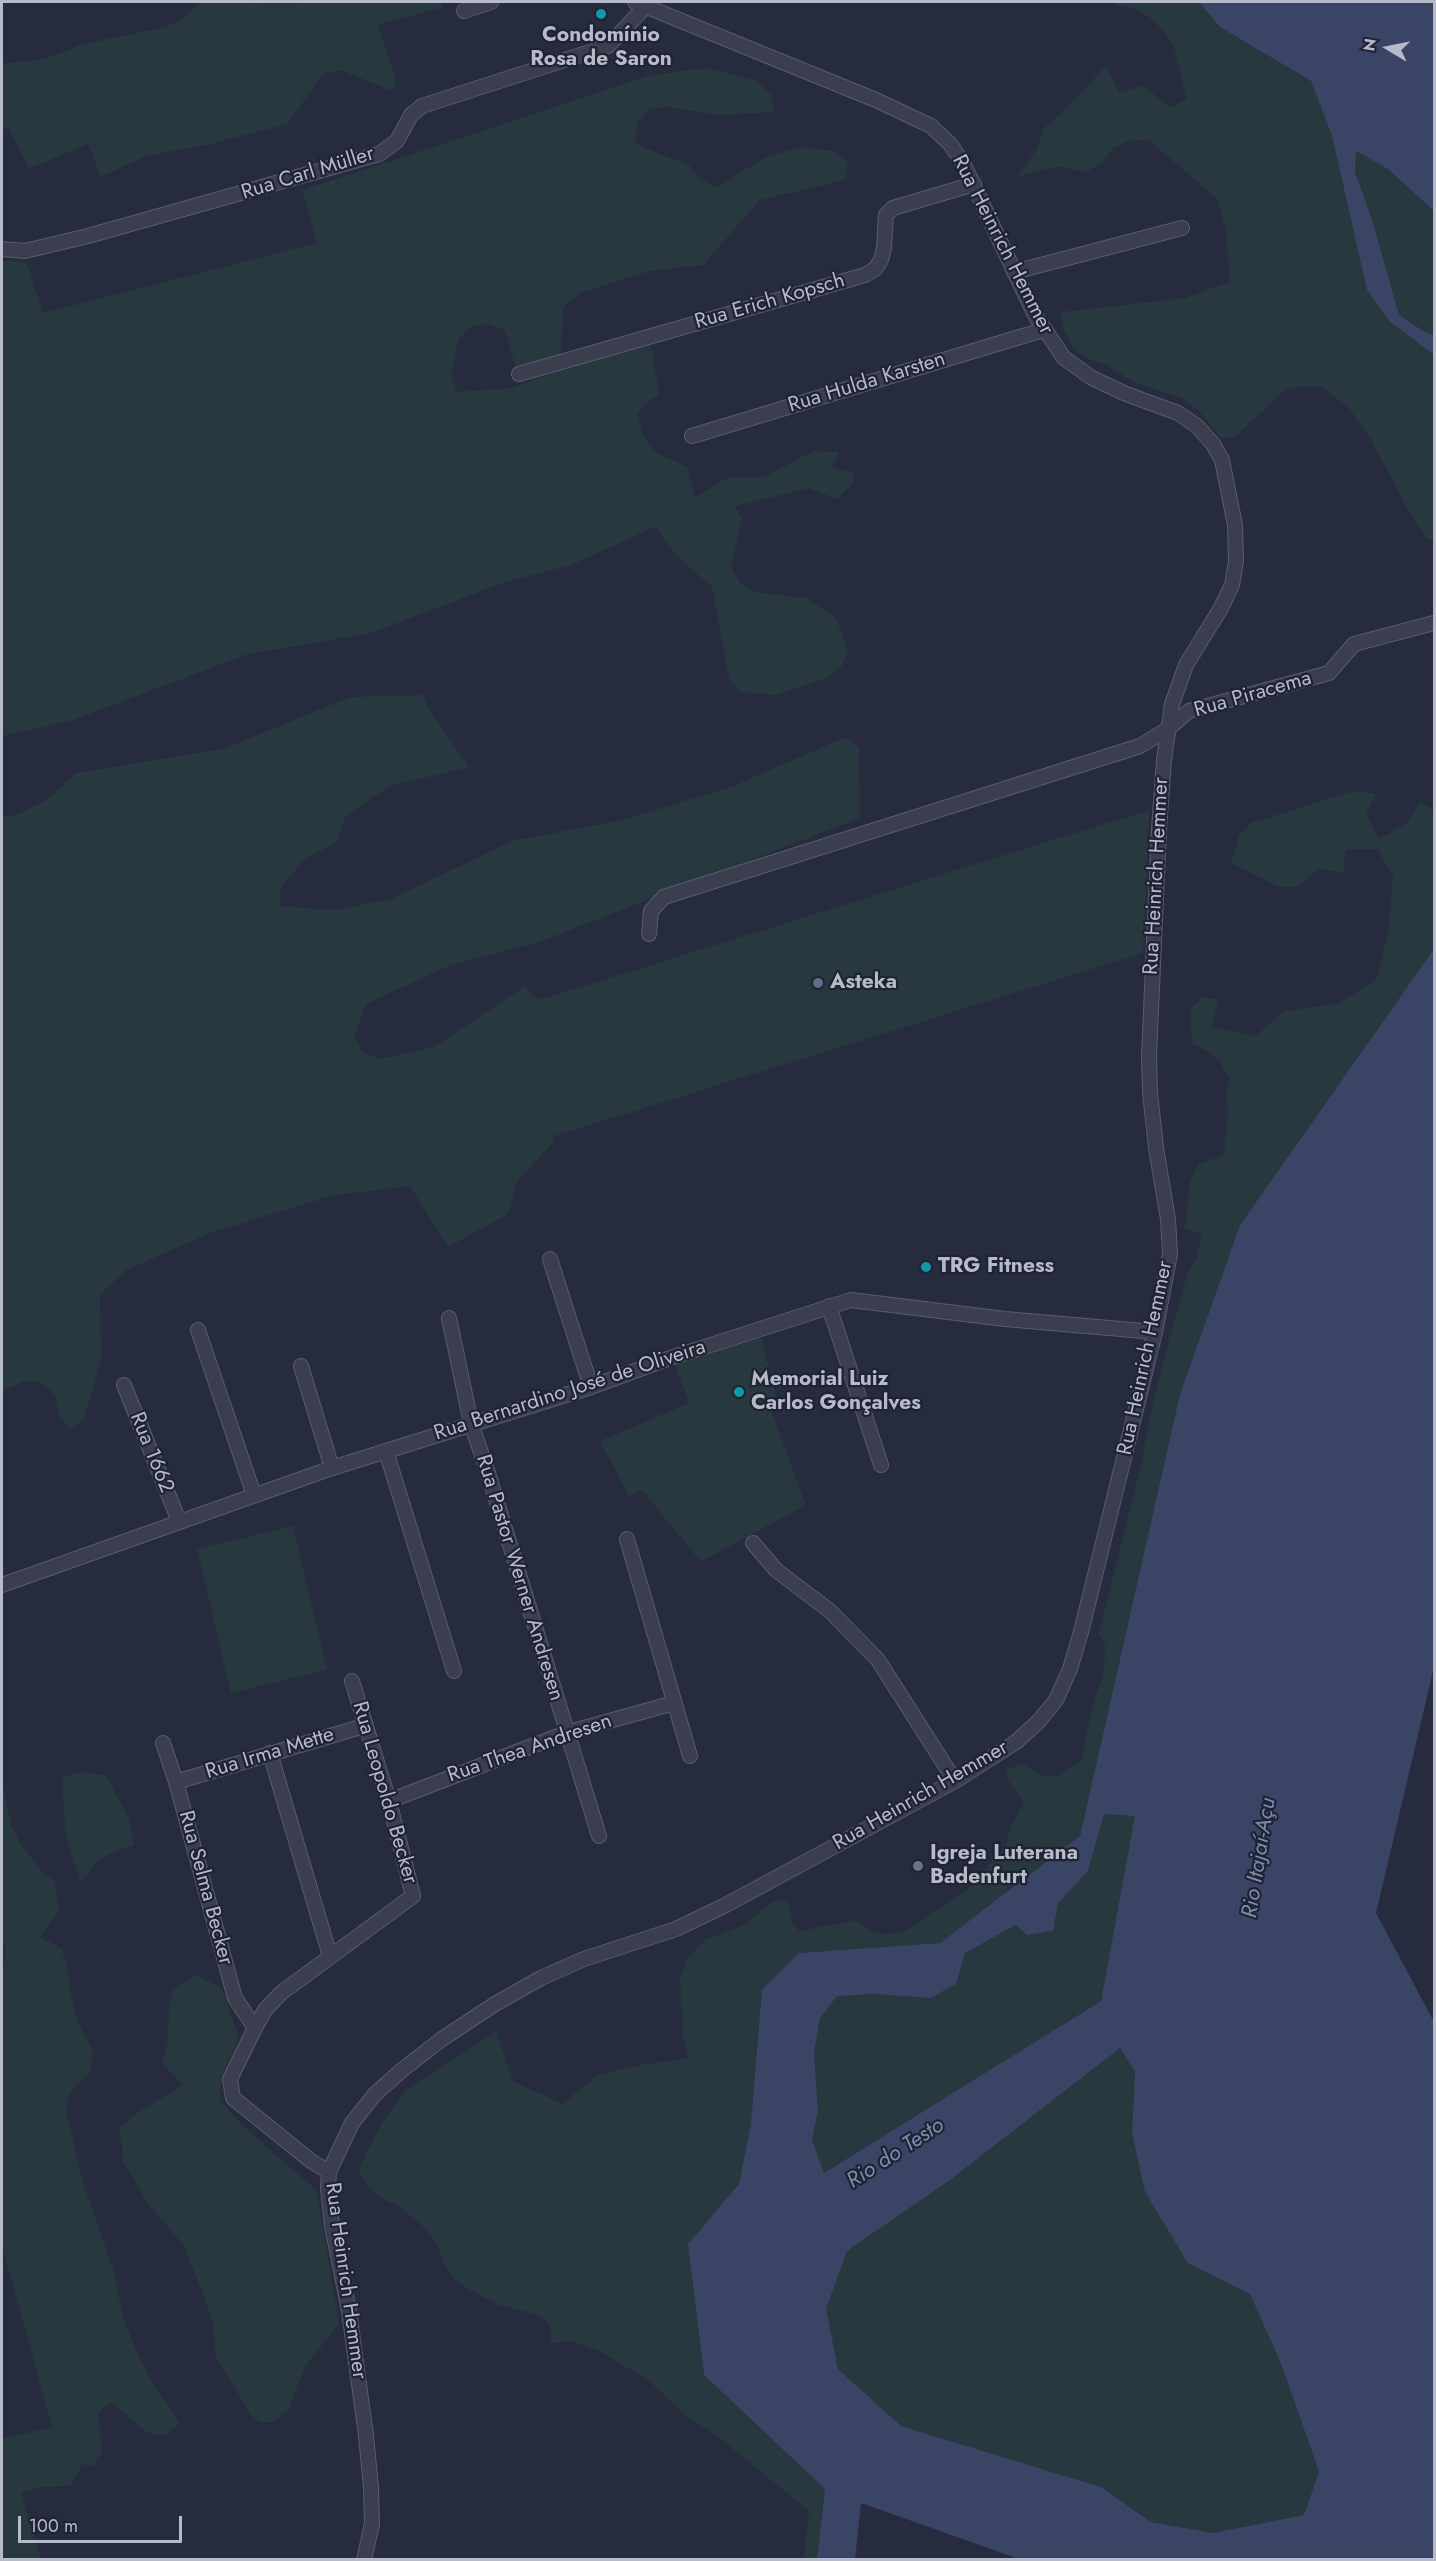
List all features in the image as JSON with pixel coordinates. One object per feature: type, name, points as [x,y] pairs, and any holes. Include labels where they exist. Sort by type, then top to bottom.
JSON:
[{"type":"street","points":[[464,10],[491,2]]},
{"type":"street","name":"Rua Heinrich Hemmer","points":[[364,2559],[372,2524],[371,2488],[349,2311],[332,2226],[328,2188],[329,2172],[352,2123],[375,2094],[442,2039],[495,2004],[541,1978],[584,1959],[676,1929],[724,1906],[955,1781],[1016,1742],[1039,1721],[1056,1700],[1081,1632],[1155,1332],[1170,1254],[1168,1219],[1156,1148],[1150,1092],[1149,1056],[1159,830],[1168,729],[1175,694],[1186,665],[1221,608],[1232,585],[1236,561],[1236,537],[1228,480],[1222,460],[1213,444],[1197,426],[1178,413],[1126,394],[1092,378],[1064,358],[1043,330],[974,184],[950,144],[931,126],[876,100],[640,4]]},
{"type":"street","name":"Rua Carl Müller","points":[[2,249],[25,251],[88,236],[379,154],[397,141],[411,115],[422,106],[608,46],[640,4]]},
{"type":"street","name":"Rua Erich Kopsch","points":[[519,374],[865,275],[875,269],[881,260],[886,215],[893,208],[974,184]]},
{"type":"street","points":[[1014,272],[1182,228]]},
{"type":"street","name":"Rua Hulda Karsten","points":[[692,436],[1043,330]]},
{"type":"street","name":"Rua Piracema","points":[[649,934],[651,911],[664,897],[1140,746],[1168,729],[1189,711],[1329,673],[1354,644],[1434,623]]},
{"type":"street","points":[[550,1259],[591,1387]]},
{"type":"street","name":"Rua Bernardino José de Oliveira","points":[[2,1585],[332,1468],[591,1387],[851,1300],[1005,1319],[1155,1332]]},
{"type":"street","points":[[829,1306],[881,1465]]},
{"type":"street","name":"Rua Pastor Werner Andresen","points":[[449,1318],[471,1423],[599,1836]]},
{"type":"street","points":[[198,1330],[254,1495]]},
{"type":"street","points":[[300,1366],[332,1468]]},
{"type":"street","name":"Rua 1662","points":[[124,1385],[178,1521]]},
{"type":"street","points":[[386,1452],[454,1671]]},
{"type":"street","points":[[627,1539],[690,1756]]},
{"type":"street","points":[[753,1543],[776,1570],[830,1611],[878,1660],[955,1781]]},
{"type":"street","name":"Rua Leopoldo Becker","points":[[329,2172],[311,2161],[233,2098],[230,2079],[255,2028],[266,2010],[281,1993],[413,1896],[389,1801],[352,1682]]},
{"type":"street","name":"Rua Thea Andresen","points":[[389,1801],[566,1733],[674,1703]]},
{"type":"street","name":"Rua Irma Mette","points":[[176,1782],[364,1726]]},
{"type":"street","name":"Rua Selma Becker","points":[[163,1743],[176,1782],[235,1998],[255,2028]]},
{"type":"street","points":[[270,1753],[330,1956]]},
{"type":"shaded area","points":[[200,2],[296,4],[300,2],[440,2],[443,7],[378,25],[394,73],[395,87],[389,90],[341,70],[324,73],[287,124],[206,145],[146,156],[101,177],[88,144],[29,169],[9,128],[2,130],[2,64],[45,59],[80,45],[165,27],[183,19]]},
{"type":"shaded area","points":[[1113,2],[1199,2],[1220,27],[1311,81],[1332,136],[1367,290],[1390,321],[1434,355],[1434,541],[1426,538],[1371,440],[1349,408],[1321,386],[1303,386],[1285,390],[1235,437],[1221,438],[1198,410],[1183,399],[1134,382],[1103,363],[1087,358],[1073,348],[1064,330],[1061,312],[1185,298],[1230,282],[1226,229],[1217,199],[1149,140],[1128,141],[1113,148],[1102,162],[1086,172],[1058,166],[1018,177],[1038,147],[1043,129],[1059,116],[1106,66],[1119,93],[1143,86],[1170,107],[1187,99],[1174,46],[1163,31],[1151,18],[1136,9],[1118,6]]},
{"type":"shaded area","points":[[707,68],[758,81],[771,95],[775,112],[722,115],[667,107],[649,109],[638,122],[635,144],[689,165],[699,179],[717,187],[764,158],[800,147],[835,151],[848,163],[845,180],[760,200],[703,265],[650,271],[582,292],[563,307],[561,354],[516,369],[505,330],[487,324],[470,327],[458,340],[451,374],[456,392],[511,388],[612,352],[648,344],[652,350],[659,395],[650,400],[637,414],[644,437],[655,452],[687,467],[695,497],[729,477],[764,477],[813,451],[839,452],[832,467],[853,473],[853,483],[837,499],[809,488],[735,506],[742,518],[731,566],[739,582],[754,592],[806,598],[836,618],[848,651],[842,666],[828,677],[777,695],[741,692],[729,679],[712,587],[680,559],[655,527],[571,565],[505,582],[371,633],[248,654],[73,720],[2,736],[2,261],[26,261],[43,313],[317,243],[302,190],[652,75]]},
{"type":"shaded area","points":[[1356,151],[1388,169],[1434,211],[1434,335],[1425,332],[1399,315],[1371,216],[1355,172]]},
{"type":"shaded area","points":[[423,695],[430,711],[469,767],[389,786],[345,817],[337,842],[304,859],[280,889],[280,906],[333,910],[389,900],[512,841],[623,820],[734,786],[845,737],[859,747],[860,818],[539,942],[451,965],[366,1004],[354,1038],[364,1053],[380,1059],[434,1047],[525,986],[539,1000],[1149,810],[1143,953],[554,1136],[554,1142],[517,1181],[508,1214],[448,1247],[410,1186],[335,1195],[213,1232],[126,1270],[100,1295],[101,1359],[84,1419],[70,1429],[58,1415],[56,1397],[43,1383],[26,1381],[2,1390],[2,816],[14,816],[47,800],[76,773],[226,748],[350,697]]},
{"type":"shaded area","points":[[1354,791],[1376,794],[1366,814],[1379,839],[1407,823],[1420,802],[1434,810],[1434,949],[1240,1225],[1180,1394],[1080,1836],[940,1943],[799,1953],[751,2123],[739,2184],[688,2244],[704,2375],[825,2489],[817,2559],[804,2559],[809,2511],[716,2435],[687,2417],[648,2380],[601,2352],[571,2341],[551,2343],[550,2324],[535,2314],[499,2305],[467,2288],[453,2277],[443,2262],[437,2244],[426,2229],[398,2205],[383,2199],[369,2188],[359,2171],[384,2120],[405,2091],[496,2031],[513,2081],[562,2104],[598,2075],[634,2066],[688,2058],[683,2037],[680,1978],[689,1956],[706,1939],[742,1926],[772,1902],[781,1899],[788,1903],[793,1925],[800,1931],[855,1920],[870,1930],[887,1935],[907,1930],[971,1887],[1006,1844],[1011,1826],[1024,1802],[1008,1780],[1006,1771],[1022,1763],[1044,1777],[1057,1776],[1081,1761],[1094,1700],[1102,1679],[1106,1648],[1099,1633],[1143,1457],[1153,1402],[1187,1274],[1196,1259],[1202,1235],[1185,1228],[1190,1181],[1199,1164],[1224,1155],[1228,1113],[1226,1095],[1229,1078],[1220,1062],[1205,1050],[1192,1044],[1190,1009],[1203,997],[1218,1000],[1212,1027],[1256,1036],[1283,1011],[1337,1004],[1376,980],[1389,929],[1393,875],[1377,849],[1345,850],[1344,872],[1319,869],[1297,887],[1279,887],[1231,863],[1239,836],[1251,823]]},
{"type":"shaded area","points":[[761,1335],[776,1396],[768,1402],[806,1505],[701,1562],[642,1490],[629,1496],[600,1441],[689,1403],[675,1365]]},
{"type":"shaded area","points":[[293,1526],[327,1670],[231,1693],[197,1549]]},
{"type":"shaded area","points":[[81,1772],[106,1775],[129,1819],[134,1845],[111,1853],[94,1863],[88,1876],[80,1881],[66,1837],[62,1778]]},
{"type":"shaded area","points":[[2,1782],[11,1824],[21,1845],[46,1876],[55,1881],[59,1910],[40,1937],[61,1948],[68,1970],[71,1998],[79,2025],[93,2050],[90,2071],[69,2094],[66,2112],[83,2183],[114,2271],[122,2313],[137,2353],[152,2382],[180,2423],[165,2435],[157,2435],[145,2431],[111,2402],[98,2412],[102,2451],[93,2466],[82,2464],[71,2486],[40,2487],[21,2492],[41,2559],[2,2559],[2,2439],[52,2427],[2,2245],[2,1979],[6,1952],[2,1937]]},
{"type":"shaded area","points":[[1104,1814],[1136,1815],[1101,2001],[824,2173],[812,2140],[818,2111],[814,2054],[820,2018],[837,1995],[876,1994],[956,1984],[965,1953],[1058,1903],[1088,1871]]},
{"type":"shaded area","points":[[197,1975],[222,1989],[239,2037],[221,2077],[220,2100],[241,2124],[317,2191],[339,2324],[305,2366],[288,2410],[273,2422],[260,2423],[251,2415],[216,2357],[212,2318],[184,2246],[148,2204],[123,2161],[120,2127],[136,2114],[183,2085],[162,2063],[168,2042],[169,2007],[173,1988]]},
{"type":"shaded area","points":[[1120,2048],[1135,2072],[1132,2132],[1188,2263],[1250,2294],[1282,2366],[1319,2473],[1304,2515],[1213,2533],[1151,2522],[1101,2487],[901,2426],[838,2369],[825,2309],[847,2251],[950,2180]]},
{"type":"water","points":[[1199,2],[1434,2],[1434,211],[1388,169],[1356,151],[1355,172],[1371,216],[1399,315],[1425,332],[1434,335],[1434,355],[1389,321],[1367,290],[1332,136],[1311,81],[1220,27]]},
{"type":"water","points":[[1434,949],[1434,1667],[1376,1913],[1434,2022],[1434,2559],[1019,2559],[861,2503],[855,2559],[817,2559],[825,2489],[704,2375],[688,2244],[739,2184],[751,2123],[762,1990],[799,1953],[940,1943],[1080,1836],[1180,1394],[1240,1225]],"holes":[[[1104,1814],[1135,1816],[1101,2001],[824,2173],[812,2140],[818,2111],[814,2054],[820,2018],[837,1996],[876,1994],[930,1998],[956,1984],[965,1953],[1016,1925],[1027,1935],[1053,1931],[1058,1903],[1088,1871]],[[1120,2048],[1135,2072],[1132,2132],[1145,2192],[1188,2263],[1250,2294],[1282,2366],[1319,2472],[1304,2515],[1213,2533],[1151,2522],[1101,2487],[901,2426],[838,2369],[826,2309],[847,2251],[950,2180]]]},
{"type":"place","name":"Condomínio Rosa de Saron","points":[[601,14]]},
{"type":"place","name":"Asteka","points":[[818,983]]},
{"type":"place","name":"TRG Fitness","points":[[926,1267]]},
{"type":"place","name":"Memorial Luiz Carlos Gonçalves","points":[[739,1392]]},
{"type":"place","name":"Igreja Luterana Badenfurt","points":[[918,1866]]},
{"type":"water label","name":"Rio Itajaí-Açu","points":[[1260,1858]]},
{"type":"water label","name":"Rio do Testo","points":[[896,2154]]}]
